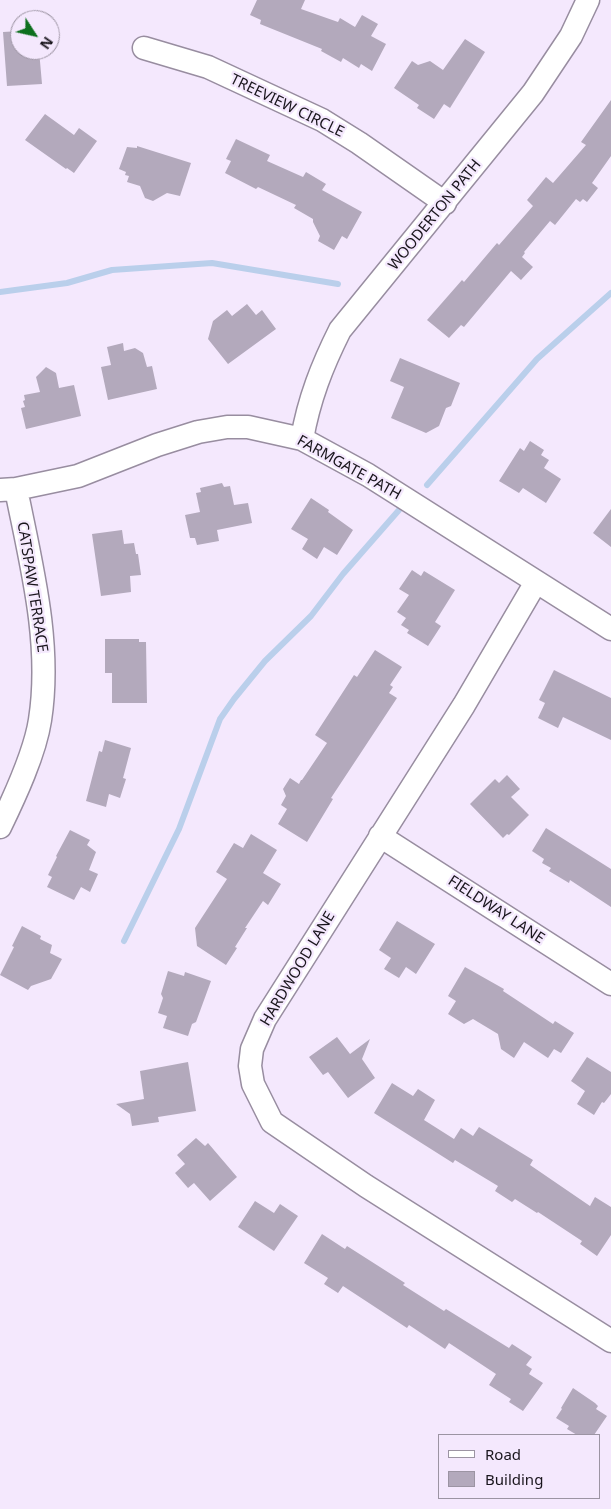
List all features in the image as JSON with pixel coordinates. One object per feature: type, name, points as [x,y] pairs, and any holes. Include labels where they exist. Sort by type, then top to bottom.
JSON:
[{"type":"street","name":"WOODERTON PATH","points":[[302,438],[307,412],[323,363],[340,330],[533,94],[572,36],[588,0]]},
{"type":"street","name":"TREEVIEW CIRCLE","points":[[144,48],[208,67],[322,120],[358,142],[445,203]]},
{"type":"street","name":"FARMGATE PATH","points":[[8,490],[78,476],[158,445],[198,432],[227,427],[248,427],[302,438],[368,474],[611,629]]},
{"type":"street","name":"CATSPAW TERRACE","points":[[0,827],[31,754],[40,721],[44,682],[41,626],[31,564],[8,490]]},
{"type":"street","name":"HARDWOOD LANE","points":[[536,582],[464,705],[266,1019],[252,1049],[250,1066],[253,1084],[272,1122],[366,1186],[611,1341]]},
{"type":"street","name":"FIELDWAY LANE","points":[[380,836],[611,984]]},
{"type":"building","points":[[257,0],[305,0],[301,9],[338,22],[340,18],[355,27],[362,15],[378,24],[371,36],[386,44],[372,71],[361,64],[359,68],[343,58],[341,62],[321,51],[322,49],[260,24],[261,20],[250,15]]},
{"type":"building","points":[[3,32],[10,32],[10,60],[40,60],[42,84],[7,86]]},
{"type":"building","points":[[465,39],[485,52],[450,108],[444,104],[434,119],[417,108],[419,105],[394,88],[412,61],[418,65],[430,61],[443,70]]},
{"type":"building","points":[[611,100],[611,156],[592,183],[598,188],[587,202],[583,199],[580,202],[576,199],[555,225],[550,221],[522,257],[533,267],[521,280],[511,271],[464,327],[461,325],[449,338],[427,320],[462,280],[464,282],[497,243],[499,245],[533,206],[527,200],[546,177],[553,183],[586,145],[581,142]]},
{"type":"building","points":[[45,114],[74,135],[79,128],[97,141],[74,173],[25,140]]},
{"type":"building","points":[[236,139],[270,155],[267,161],[303,177],[306,172],[326,184],[322,190],[362,212],[347,239],[342,236],[334,250],[318,241],[320,236],[313,219],[294,208],[296,205],[258,187],[256,189],[225,173],[231,161],[226,159]]},
{"type":"building","points":[[137,146],[191,163],[180,196],[167,193],[153,201],[145,198],[140,186],[127,182],[129,176],[125,175],[126,172],[119,169],[127,147],[137,148]]},
{"type":"building","points":[[247,304],[256,315],[262,310],[276,329],[228,364],[208,339],[213,321],[227,310],[232,316]]},
{"type":"building","points":[[123,343],[124,351],[135,348],[143,353],[147,367],[152,366],[157,389],[108,400],[101,367],[111,365],[107,347]]},
{"type":"building","points":[[400,358],[460,383],[451,406],[446,408],[439,426],[426,433],[391,418],[404,387],[390,381]]},
{"type":"building","points":[[46,367],[56,373],[59,388],[74,385],[81,416],[26,429],[21,408],[25,407],[24,395],[40,392],[36,377]]},
{"type":"building","points":[[530,441],[544,450],[541,455],[549,460],[544,468],[561,479],[546,503],[523,488],[519,493],[499,481],[520,448],[524,451]]},
{"type":"building","points":[[222,483],[224,487],[230,486],[234,505],[248,503],[252,523],[217,530],[219,541],[197,545],[195,538],[190,538],[185,515],[200,512],[196,493],[201,492],[200,488]]},
{"type":"building","points":[[311,498],[353,530],[337,555],[324,547],[317,559],[302,549],[308,539],[291,529]]},
{"type":"building","points":[[611,509],[611,547],[593,533]]},
{"type":"building","points":[[122,530],[124,544],[134,543],[136,554],[138,554],[141,575],[130,576],[131,592],[101,596],[92,534]]},
{"type":"building","points":[[412,570],[421,576],[424,571],[455,590],[435,622],[441,626],[428,646],[407,633],[409,630],[401,625],[406,618],[397,612],[409,595],[399,589]]},
{"type":"building","points":[[105,639],[139,639],[139,642],[146,642],[147,703],[112,703],[112,673],[105,673]]},
{"type":"building","points":[[375,650],[402,667],[390,685],[393,687],[389,693],[397,698],[331,798],[333,799],[307,842],[278,824],[287,809],[281,805],[286,796],[283,789],[290,778],[299,784],[327,743],[315,735],[354,675],[357,677]]},
{"type":"building","points":[[554,670],[611,698],[611,740],[563,717],[558,728],[538,718],[545,703],[539,700]]},
{"type":"building","points":[[105,740],[131,748],[123,778],[126,779],[120,798],[109,794],[106,807],[86,801],[99,751],[102,752]]},
{"type":"building","points":[[507,775],[520,789],[511,797],[529,815],[509,835],[507,834],[503,838],[470,804],[495,779],[499,783]]},
{"type":"building","points":[[546,828],[611,869],[611,907],[570,880],[569,883],[549,871],[551,868],[542,863],[544,859],[532,851]]},
{"type":"building","points":[[70,830],[90,840],[87,845],[96,852],[89,870],[98,874],[90,892],[81,887],[74,900],[47,887],[52,877],[48,875]]},
{"type":"building","points":[[251,834],[277,850],[263,873],[281,884],[268,905],[263,901],[245,928],[247,928],[235,947],[237,948],[226,965],[197,946],[195,928],[227,879],[216,872],[234,843],[243,848]]},
{"type":"building","points":[[397,921],[435,944],[416,974],[406,967],[399,978],[384,969],[391,958],[379,950]]},
{"type":"building","points":[[22,926],[41,936],[40,939],[52,945],[50,953],[62,959],[51,979],[31,986],[28,990],[0,975]]},
{"type":"building","points":[[465,967],[504,989],[503,991],[553,1024],[555,1021],[574,1033],[561,1053],[554,1049],[548,1058],[524,1042],[514,1058],[501,1049],[498,1034],[473,1019],[464,1024],[448,1014],[456,1001],[448,996]]},
{"type":"building","points":[[168,971],[184,976],[185,972],[211,981],[196,1022],[192,1024],[188,1036],[163,1028],[167,1016],[158,1013]]},
{"type":"building","points":[[337,1037],[350,1054],[370,1039],[362,1059],[375,1078],[348,1098],[328,1072],[323,1075],[309,1057]]},
{"type":"building","points":[[587,1057],[611,1072],[611,1094],[604,1103],[602,1102],[594,1115],[577,1104],[585,1091],[571,1081]]},
{"type":"building","points":[[188,1062],[196,1111],[158,1117],[159,1122],[132,1126],[130,1114],[116,1104],[144,1099],[140,1071]]},
{"type":"building","points":[[392,1083],[413,1096],[418,1089],[435,1100],[424,1120],[454,1139],[461,1128],[473,1136],[479,1127],[533,1160],[530,1165],[590,1206],[595,1197],[611,1207],[611,1235],[597,1256],[580,1244],[582,1241],[538,1212],[515,1199],[512,1202],[495,1191],[498,1186],[455,1160],[453,1163],[374,1113]]},
{"type":"building","points":[[196,1138],[205,1146],[208,1143],[237,1177],[210,1201],[194,1183],[188,1188],[175,1173],[185,1164],[177,1155]]},
{"type":"building","points":[[255,1201],[274,1213],[280,1204],[298,1216],[274,1251],[238,1227]]},
{"type":"building","points":[[322,1234],[345,1249],[347,1246],[405,1283],[403,1285],[444,1311],[446,1309],[509,1348],[512,1344],[532,1357],[526,1365],[532,1369],[529,1374],[543,1383],[523,1411],[509,1402],[511,1399],[489,1385],[496,1374],[449,1343],[445,1349],[409,1325],[407,1328],[343,1286],[338,1293],[324,1284],[328,1278],[304,1263]]},
{"type":"building","points":[[573,1388],[595,1403],[598,1406],[596,1409],[607,1416],[595,1434],[575,1434],[567,1429],[569,1426],[556,1418]]},
{"type":"waterway","points":[[0,292],[67,283],[112,270],[212,263],[338,284]]},
{"type":"waterway","points":[[427,485],[537,359],[611,293]]},
{"type":"waterway","points":[[124,941],[179,829],[220,719],[265,661],[311,616],[343,574],[399,510]]}]
